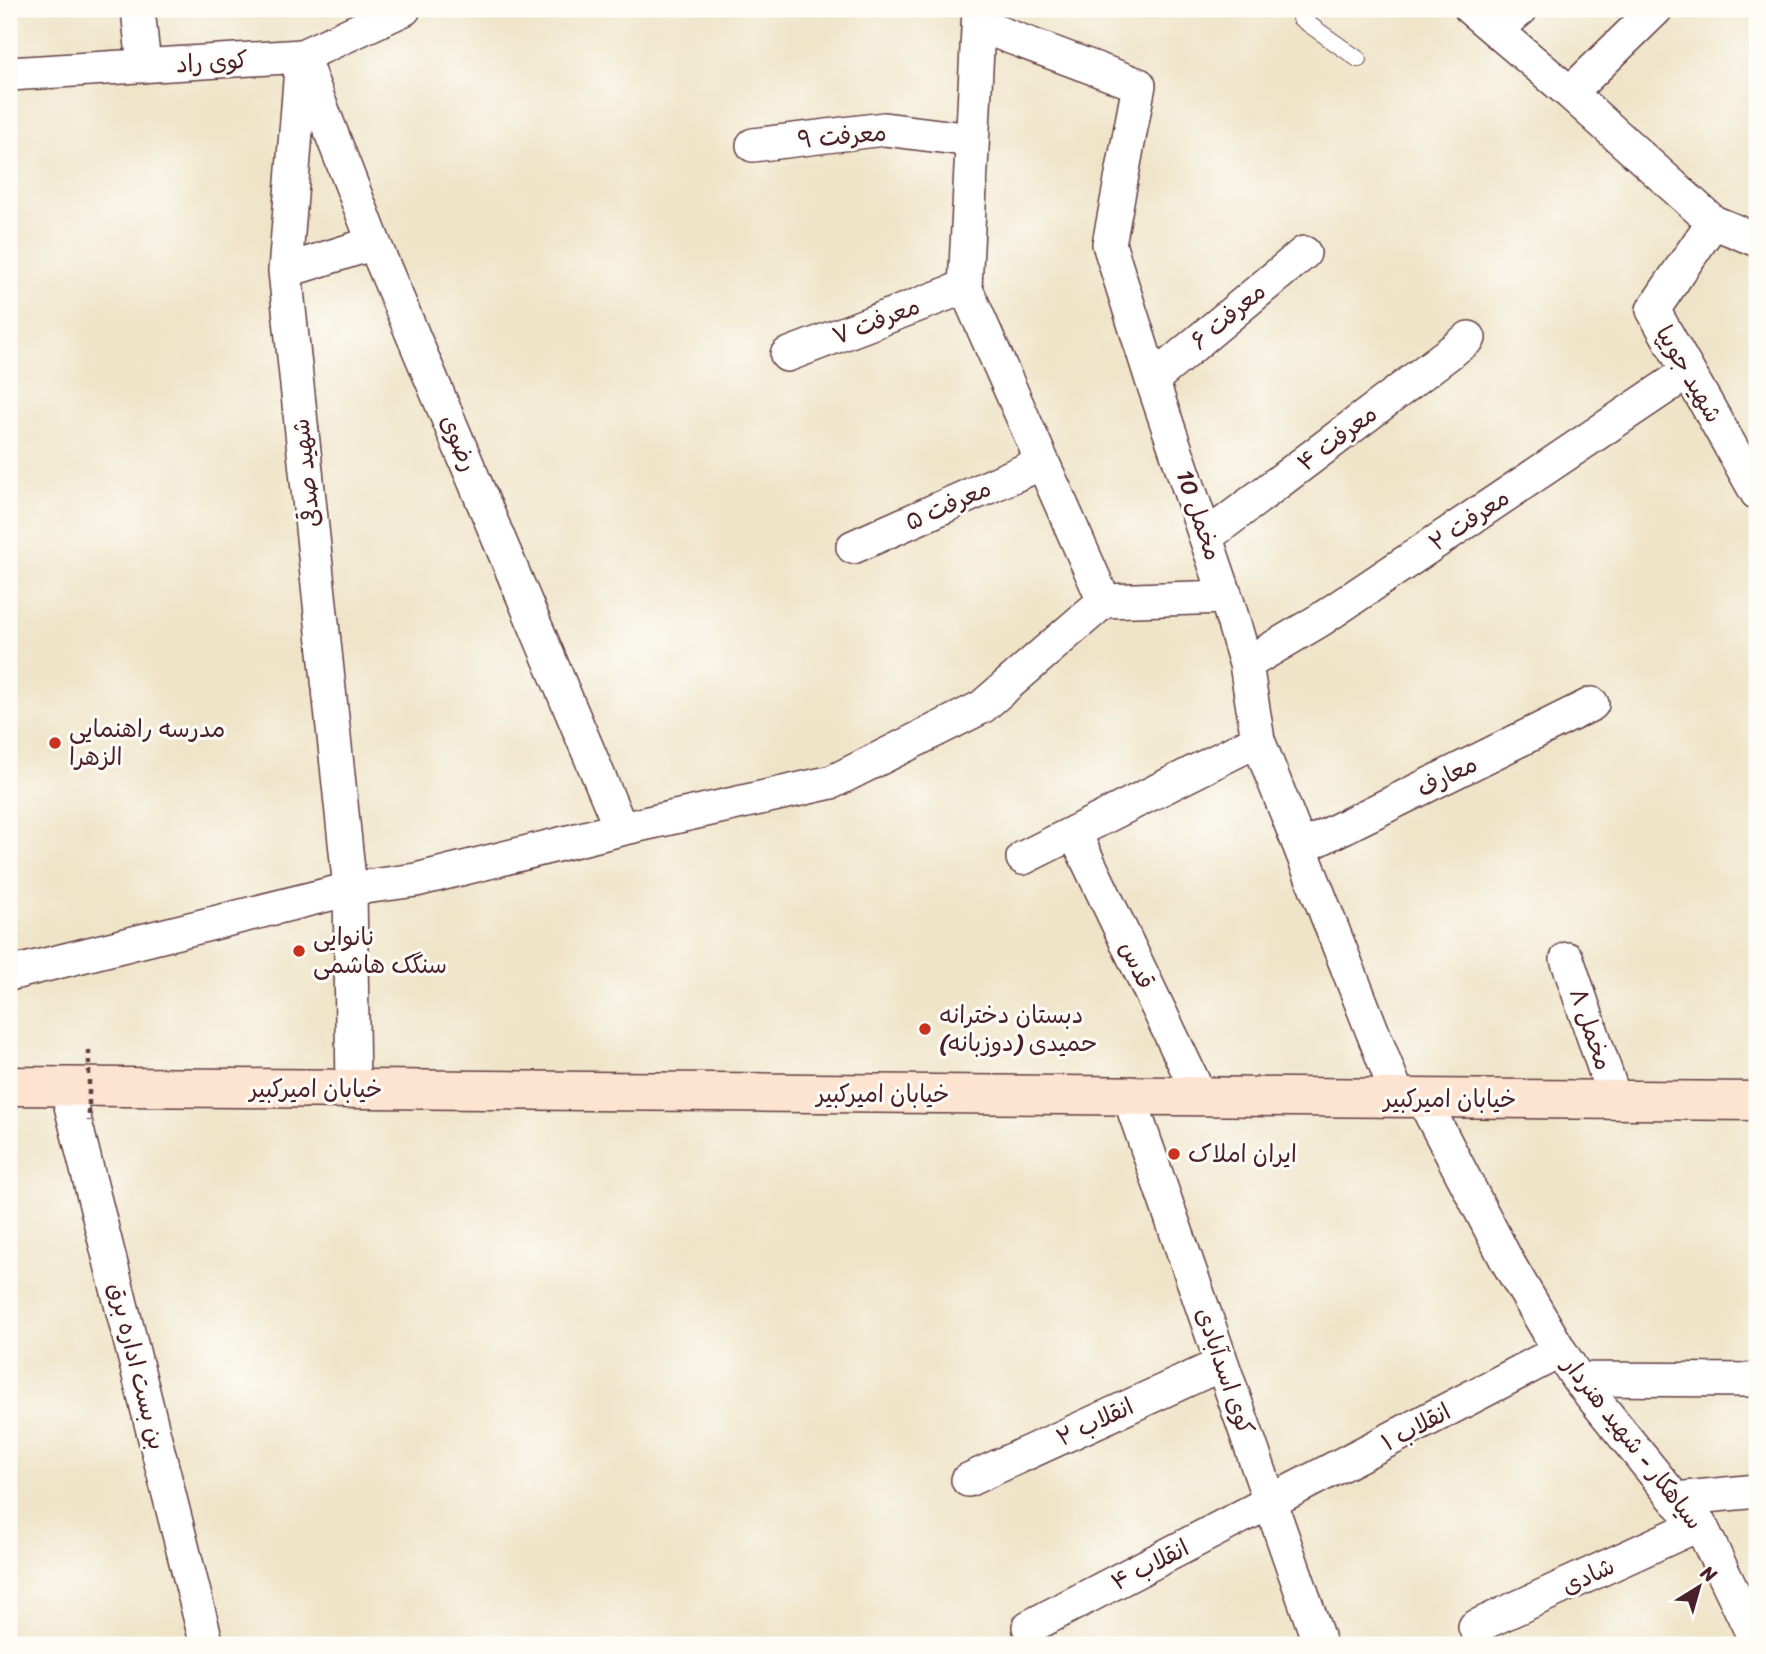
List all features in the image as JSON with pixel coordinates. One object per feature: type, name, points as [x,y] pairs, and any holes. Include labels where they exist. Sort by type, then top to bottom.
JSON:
[{"type":"main road","name":"خیابان امیرکبیر","points":[[9,1085],[1757,1101]]},
{"type":"street","points":[[138,9],[144,66]]},
{"type":"street","name":"کوی راد","points":[[9,74],[302,56],[404,9]]},
{"type":"street","points":[[1483,19],[1521,9]]},
{"type":"street","points":[[1570,93],[1656,9]]},
{"type":"street","points":[[979,17],[965,287],[1104,601]]},
{"type":"street","name":"مخمل 10","points":[[979,17],[1139,85],[1109,244],[1226,597],[1246,664],[1258,740],[1301,848],[1411,1099]]},
{"type":"street","points":[[1483,19],[1713,222],[1757,240]]},
{"type":"street","name":"رضوی","points":[[302,56],[374,243],[621,829]]},
{"type":"street","name":"شهید صدقی","points":[[302,56],[285,271],[350,888],[353,1089]]},
{"type":"street","name":"معرفت ۹","points":[[753,145],[884,129],[972,140]]},
{"type":"street","name":"شهید جویپا","points":[[1713,222],[1653,310],[1757,493]]},
{"type":"street","points":[[285,271],[374,243]]},
{"type":"street","name":"معرفت ۶","points":[[1152,380],[1304,253]]},
{"type":"street","name":"معرفت ۷","points":[[787,355],[965,287]]},
{"type":"street","name":"معرفت ۴","points":[[1206,537],[1469,338]]},
{"type":"street","name":"معرفت ۲","points":[[1246,664],[1320,620],[1688,372]]},
{"type":"street","name":"معرفت ۵","points":[[853,547],[1042,463]]},
{"type":"street","points":[[9,974],[350,888],[416,880],[621,829],[832,782],[982,706],[1104,601],[1226,597]]},
{"type":"street","name":"معارف","points":[[1301,848],[1592,704]]},
{"type":"street","points":[[1023,859],[1258,740]]},
{"type":"street","name":"قدس","points":[[1075,834],[1200,1096]]},
{"type":"street","name":"مخمل ۸","points":[[1567,959],[1615,1100]]},
{"type":"street","name":"بن بست اداره برق","points":[[66,1086],[207,1645]]},
{"type":"street","name":"کوی اسدآبادی","points":[[1129,1096],[1320,1645]]},
{"type":"street","name":"سیاهکار - شهید هنردار","points":[[1411,1099],[1578,1379],[1675,1499],[1700,1524],[1757,1643]]},
{"type":"street","name":"انقلاب ۱","points":[[1271,1503],[1560,1350]]},
{"type":"street","name":"انقلاب ۲","points":[[968,1480],[1222,1364]]},
{"type":"street","points":[[1578,1379],[1757,1380]]},
{"type":"street","points":[[1675,1499],[1757,1491]]},
{"type":"street","name":"انقلاب ۴","points":[[1029,1627],[1271,1503]]},
{"type":"street","name":"شادی","points":[[1475,1627],[1700,1524]]},
{"type":"lane","points":[[1306,9],[1300,18],[1358,59]]},
{"type":"path","points":[[89,1051],[89,1121]]},
{"type":"place","name":"مدرسه راهنمایی الزهرا","points":[[55,743]]},
{"type":"place","name":"نانوایی سنگک هاشمی","points":[[299,951]]},
{"type":"place","name":"دبستان دخترانه حمیدی (دوزبانه)","points":[[925,1029]]},
{"type":"place","name":"ایران املاک","points":[[1174,1154]]}]
